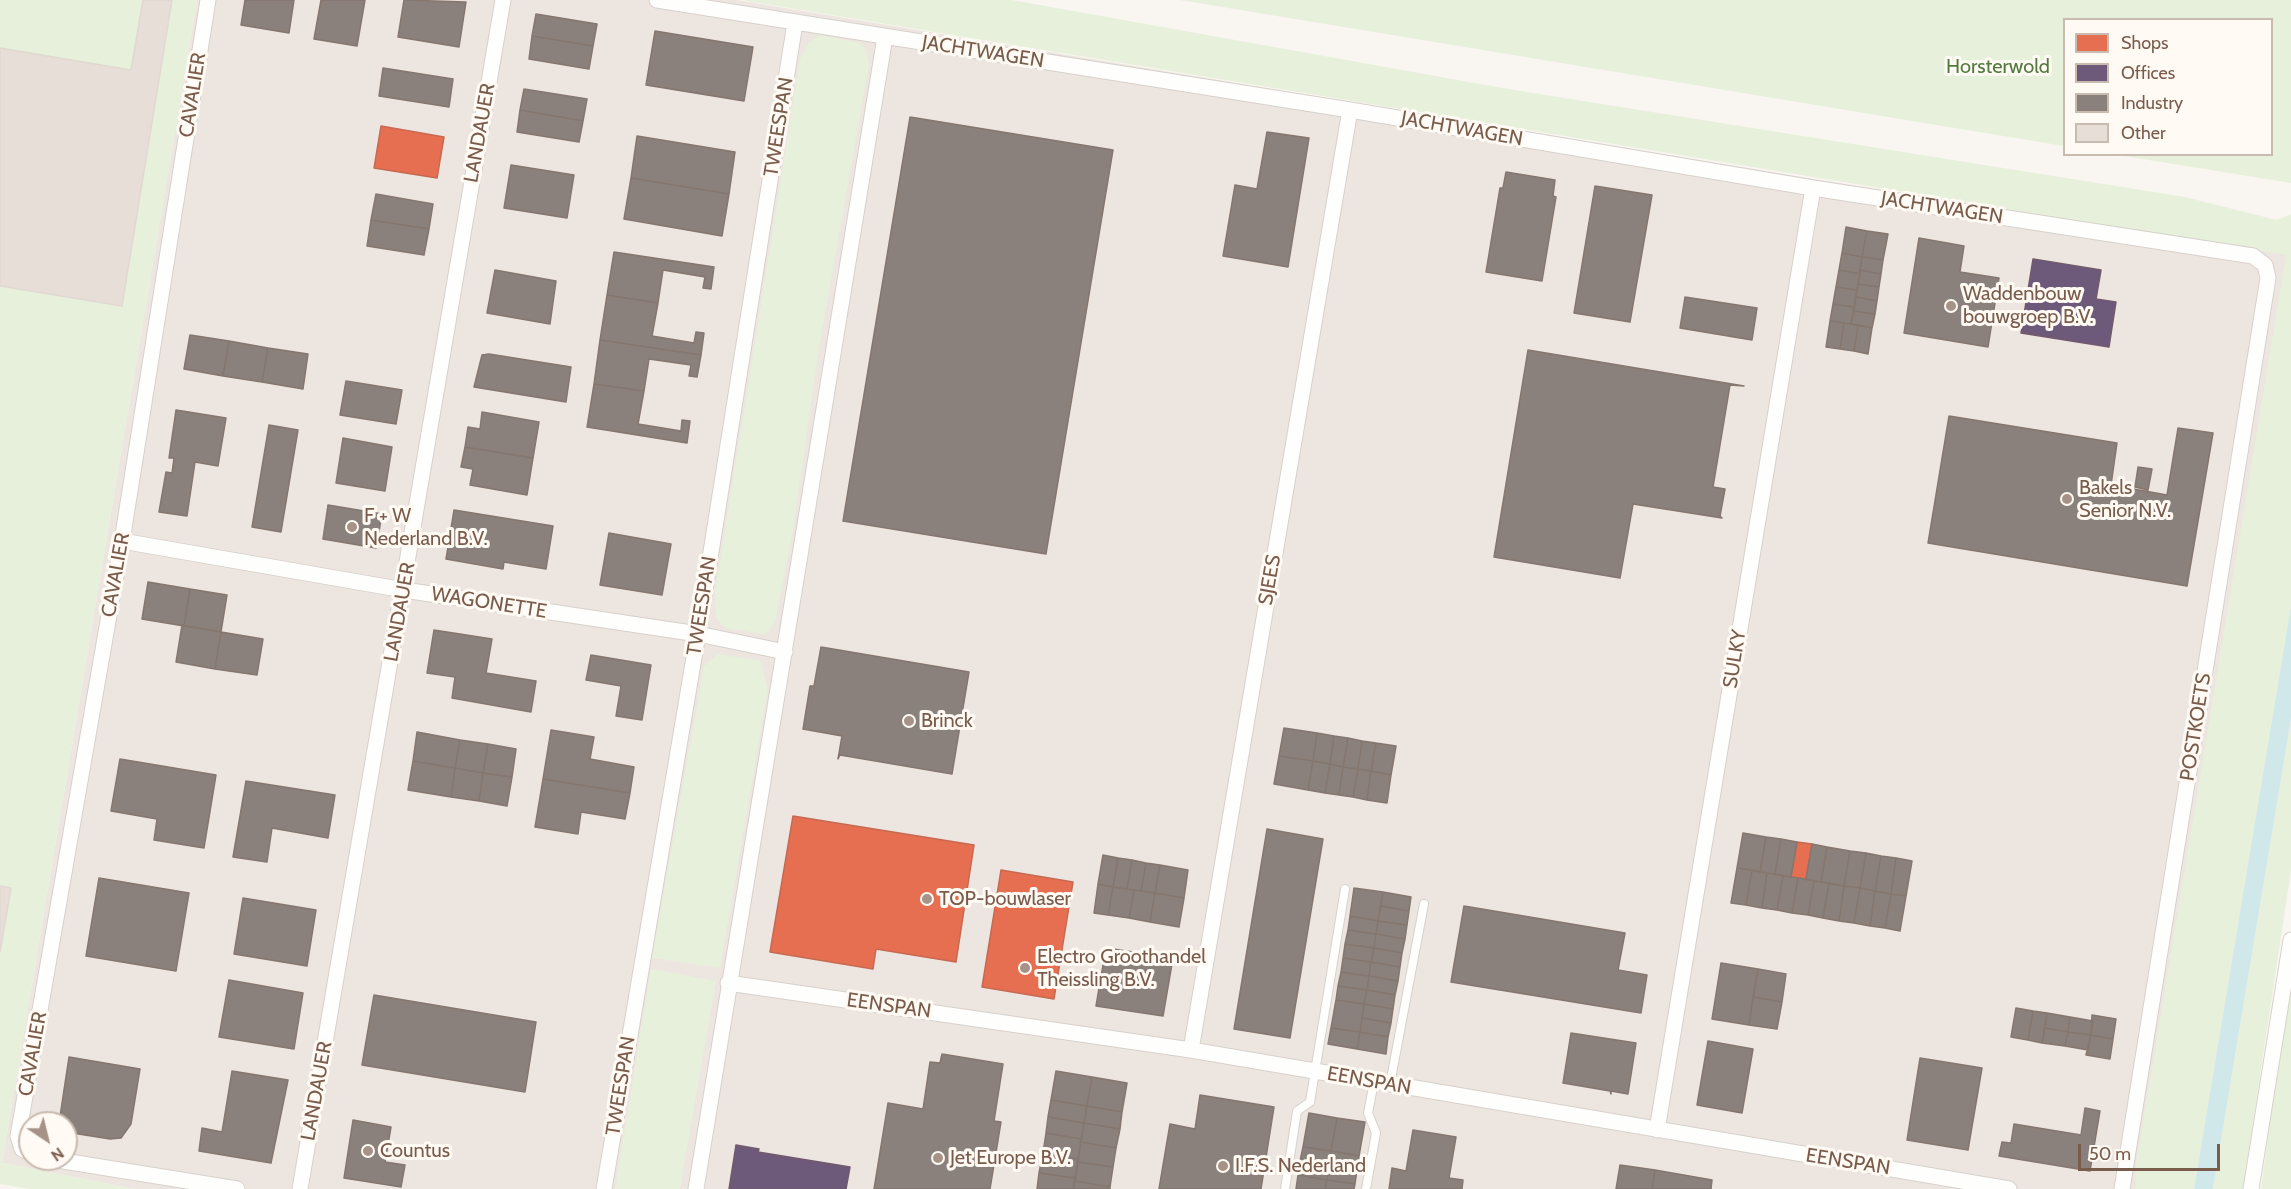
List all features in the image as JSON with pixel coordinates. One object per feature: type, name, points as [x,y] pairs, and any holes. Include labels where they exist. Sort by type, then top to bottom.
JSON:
[{"type":"street","name":"CAVALIER","points":[[22,1111],[122,541],[208,0]]},
{"type":"street","name":"LANDAUER","points":[[300,1189],[503,0]]},
{"type":"street","name":"JACHTWAGEN","points":[[657,0],[1350,110],[1813,188],[2253,256],[2265,265]]},
{"type":"street","name":"TWEESPAN","points":[[604,1189],[698,634],[795,23]]},
{"type":"street","points":[[696,1189],[885,37]]},
{"type":"street","name":"SJEES","points":[[1191,1050],[1350,110]]},
{"type":"street","name":"SULKY","points":[[1657,1130],[1813,188]]},
{"type":"street","name":"POSTKOETS","points":[[2122,1189],[2268,279],[2265,265]]},
{"type":"street","name":"WAGONETTE","points":[[122,541],[404,590],[698,634],[785,652]]},
{"type":"street","points":[[2251,1189],[2291,940]]},
{"type":"street","name":"EENSPAN","points":[[728,983],[1191,1050],[2008,1189]]},
{"type":"street","points":[[78,1163],[237,1189]]},
{"type":"lane","points":[[1285,1189],[1297,1111],[1310,1102],[1345,889]]},
{"type":"lane","points":[[1390,1084],[1424,904]]},
{"type":"lane","points":[[1366,1189],[1376,1133],[1368,1113],[1374,1082]]},
{"type":"shaded area","points":[[197,0],[737,0],[1814,179],[2291,253],[2158,1189],[135,1189],[43,1171],[78,1171],[78,1111],[18,1111],[18,1166],[2,1163]]},
{"type":"green space","points":[[0,0],[197,0],[2,1163],[18,1166],[18,1171],[43,1171],[135,1189],[30,1189],[0,1184]]},
{"type":"green space","points":[[741,0],[1012,0],[1508,89],[2185,197],[2277,220],[2291,214],[2291,606],[2194,1189],[2136,1189],[2135,1171],[2286,255]]},
{"type":"green space","name":"Horsterwold","points":[[1180,0],[2291,0],[2291,183],[2124,156],[2273,156],[2273,18],[2063,18],[2063,146]]},
{"type":"green space","points":[[820,35],[859,43],[866,49],[869,65],[819,348],[793,530],[776,618],[770,631],[763,634],[725,628],[716,618],[715,593],[800,59],[808,43]]},
{"type":"green space","points":[[718,654],[761,661],[768,690],[720,968],[652,958],[704,666]]},
{"type":"green space","points":[[2291,719],[2291,870],[2243,1189],[2213,1189]]},
{"type":"green space","points":[[651,969],[716,981],[680,1189],[615,1189]]},
{"type":"green space","points":[[2291,980],[2291,1189],[2261,1189],[2279,1051]]},
{"type":"water","points":[[2291,606],[2291,719],[2213,1189],[2194,1189]]},
{"type":"building: Shops","points":[[381,126],[444,137],[437,178],[374,168]]},
{"type":"building: Shops","points":[[793,816],[974,845],[956,962],[876,949],[873,969],[770,952]]},
{"type":"building: Shops","points":[[1797,842],[1812,844],[1806,879],[1791,877]]},
{"type":"building: Shops","points":[[1001,870],[1073,882],[1054,999],[982,987]]},
{"type":"building: Offices","points":[[2033,259],[2101,270],[2096,299],[2116,302],[2109,347],[2021,333]]},
{"type":"building: Offices","points":[[736,1145],[759,1149],[758,1152],[850,1167],[846,1189],[729,1189]]},
{"type":"building: Industry","points":[[245,0],[294,0],[289,33],[241,25]]},
{"type":"building: Industry","points":[[321,0],[365,0],[357,46],[314,39]]},
{"type":"building: Industry","points":[[404,0],[466,2],[459,47],[398,37]]},
{"type":"building: Industry","points":[[536,14],[597,24],[593,46],[532,36]]},
{"type":"building: Industry","points":[[655,31],[753,47],[744,101],[646,85]]},
{"type":"building: Industry","points":[[532,36],[593,46],[589,69],[529,59]]},
{"type":"building: Industry","points":[[383,68],[453,79],[449,107],[379,96]]},
{"type":"building: Industry","points":[[524,89],[587,99],[583,121],[520,110]]},
{"type":"building: Industry","points":[[520,110],[583,121],[579,142],[517,132]]},
{"type":"building: Industry","points":[[910,117],[1113,150],[1046,554],[843,521]]},
{"type":"building: Industry","points":[[1267,132],[1309,138],[1288,267],[1223,256],[1235,185],[1257,189]]},
{"type":"building: Industry","points":[[637,136],[735,152],[729,194],[631,178]]},
{"type":"building: Industry","points":[[511,165],[574,175],[567,218],[504,208]]},
{"type":"building: Industry","points":[[1506,172],[1555,180],[1553,196],[1556,197],[1542,281],[1486,272],[1500,188],[1503,188]]},
{"type":"building: Industry","points":[[631,178],[729,194],[722,236],[624,219]]},
{"type":"building: Industry","points":[[1595,186],[1652,195],[1630,322],[1574,313]]},
{"type":"building: Industry","points":[[376,194],[433,204],[429,229],[371,220]]},
{"type":"building: Industry","points":[[371,220],[429,229],[424,255],[367,246]]},
{"type":"building: Industry","points":[[1846,227],[1867,231],[1862,257],[1842,253]]},
{"type":"building: Industry","points":[[1867,231],[1888,234],[1883,260],[1862,257]]},
{"type":"building: Industry","name":"Waddenbouw bouwgroep B.V.","points":[[1919,238],[1964,246],[1960,272],[1999,278],[1988,347],[1904,333]]},
{"type":"building: Industry","points":[[614,252],[714,267],[711,289],[703,288],[705,277],[663,270],[658,303],[607,295]]},
{"type":"building: Industry","points":[[1842,253],[1862,257],[1860,274],[1839,270]]},
{"type":"building: Industry","points":[[1862,257],[1883,260],[1881,274],[1860,270]]},
{"type":"building: Industry","points":[[495,270],[556,281],[550,324],[487,313]]},
{"type":"building: Industry","points":[[1839,270],[1860,274],[1857,290],[1836,287]]},
{"type":"building: Industry","points":[[1860,270],[1881,274],[1879,287],[1858,284]]},
{"type":"building: Industry","points":[[1858,284],[1879,287],[1877,301],[1856,297]]},
{"type":"building: Industry","points":[[1836,287],[1857,290],[1854,307],[1833,304]]},
{"type":"building: Industry","points":[[607,295],[658,303],[652,336],[694,343],[696,332],[704,333],[701,355],[600,340]]},
{"type":"building: Industry","points":[[1685,297],[1757,308],[1752,340],[1680,328]]},
{"type":"building: Industry","points":[[1856,297],[1877,301],[1875,314],[1854,311]]},
{"type":"building: Industry","points":[[1833,304],[1854,307],[1851,324],[1830,321]]},
{"type":"building: Industry","points":[[1854,311],[1875,314],[1872,328],[1851,324]]},
{"type":"building: Industry","points":[[1830,321],[1844,323],[1840,349],[1826,347]]},
{"type":"building: Industry","points":[[1844,323],[1858,325],[1854,351],[1840,349]]},
{"type":"building: Industry","points":[[1858,325],[1872,328],[1868,354],[1854,351]]},
{"type":"building: Industry","points":[[190,335],[229,341],[223,376],[184,369]]},
{"type":"building: Industry","points":[[600,340],[701,355],[697,377],[689,376],[691,365],[649,359],[644,391],[594,384]]},
{"type":"building: Industry","points":[[229,341],[268,348],[262,382],[223,376]]},
{"type":"building: Industry","points":[[268,348],[308,354],[303,389],[262,382]]},
{"type":"building: Industry","points":[[1528,350],[1744,386],[1730,385],[1713,487],[1725,489],[1720,516],[1722,518],[1633,504],[1620,578],[1494,557]]},
{"type":"building: Industry","points":[[489,354],[571,367],[566,402],[474,387],[482,355]]},
{"type":"building: Industry","points":[[346,381],[402,390],[396,424],[340,415]]},
{"type":"building: Industry","points":[[594,384],[644,391],[638,424],[681,431],[682,420],[690,421],[687,443],[587,427]]},
{"type":"building: Industry","points":[[176,410],[226,418],[218,466],[195,462],[187,516],[159,512],[166,472],[172,473],[174,458],[169,458]]},
{"type":"building: Industry","points":[[482,412],[539,422],[533,458],[465,447],[468,427],[480,429]]},
{"type":"building: Industry","points":[[1949,416],[2117,443],[2111,485],[2167,495],[2178,428],[2213,433],[2187,586],[1928,543]]},
{"type":"building: Industry","points":[[269,425],[298,430],[281,532],[252,527]]},
{"type":"building: Industry","points":[[343,438],[392,447],[385,491],[336,483]]},
{"type":"building: Industry","points":[[465,447],[533,458],[527,495],[470,485],[473,469],[461,467]]},
{"type":"building: Industry","points":[[2138,467],[2152,469],[2148,490],[2135,487]]},
{"type":"building: Industry","name":"F + W Nederland B.V.","points":[[328,505],[382,514],[376,548],[323,539]]},
{"type":"building: Industry","points":[[454,510],[553,526],[546,569],[504,562],[503,569],[446,559]]},
{"type":"building: Industry","points":[[609,533],[671,544],[662,595],[600,585]]},
{"type":"building: Industry","points":[[148,582],[190,589],[184,626],[142,619]]},
{"type":"building: Industry","points":[[190,589],[227,595],[221,632],[184,626]]},
{"type":"building: Industry","points":[[182,625],[221,632],[215,669],[176,662]]},
{"type":"building: Industry","points":[[434,630],[492,639],[486,673],[536,681],[531,712],[452,698],[455,677],[427,673]]},
{"type":"building: Industry","points":[[221,632],[263,639],[257,675],[215,669]]},
{"type":"building: Industry","points":[[821,647],[969,672],[952,774],[840,755],[838,759],[842,736],[803,729],[810,686],[814,686]]},
{"type":"building: Industry","points":[[591,655],[651,665],[642,720],[616,716],[621,686],[586,680]]},
{"type":"building: Industry","points":[[1284,728],[1317,733],[1313,761],[1279,756]]},
{"type":"building: Industry","points":[[551,730],[594,737],[590,759],[634,767],[630,793],[543,779]]},
{"type":"building: Industry","points":[[417,732],[460,740],[455,768],[413,761]]},
{"type":"building: Industry","points":[[1317,733],[1334,736],[1330,764],[1313,761]]},
{"type":"building: Industry","points":[[1334,736],[1348,738],[1343,767],[1330,764]]},
{"type":"building: Industry","points":[[1348,738],[1362,741],[1358,769],[1343,767]]},
{"type":"building: Industry","points":[[460,740],[488,744],[483,773],[455,768]]},
{"type":"building: Industry","points":[[1362,741],[1376,743],[1371,771],[1358,769]]},
{"type":"building: Industry","points":[[1376,743],[1396,746],[1391,775],[1371,771]]},
{"type":"building: Industry","points":[[488,744],[516,749],[512,777],[483,773]]},
{"type":"building: Industry","points":[[1279,756],[1313,761],[1308,790],[1274,784]]},
{"type":"building: Industry","points":[[120,759],[216,775],[204,848],[154,840],[157,819],[111,811]]},
{"type":"building: Industry","points":[[413,761],[455,768],[451,797],[408,790]]},
{"type":"building: Industry","points":[[1313,761],[1330,764],[1325,793],[1308,790]]},
{"type":"building: Industry","points":[[1330,764],[1343,767],[1339,795],[1325,793]]},
{"type":"building: Industry","points":[[1343,767],[1358,769],[1353,797],[1339,795]]},
{"type":"building: Industry","points":[[455,768],[483,773],[479,801],[451,797]]},
{"type":"building: Industry","points":[[1358,769],[1371,771],[1367,800],[1353,797]]},
{"type":"building: Industry","points":[[1371,771],[1391,775],[1387,803],[1367,800]]},
{"type":"building: Industry","points":[[483,773],[512,777],[507,806],[479,801]]},
{"type":"building: Industry","points":[[543,779],[630,793],[625,819],[581,812],[578,834],[535,827]]},
{"type":"building: Industry","points":[[246,781],[335,795],[328,838],[272,828],[267,862],[233,857]]},
{"type":"building: Industry","points":[[1267,829],[1323,839],[1290,1038],[1234,1029]]},
{"type":"building: Industry","points":[[1743,833],[1766,837],[1760,872],[1737,868]]},
{"type":"building: Industry","points":[[1766,837],[1781,839],[1775,874],[1760,872]]},
{"type":"building: Industry","points":[[1781,839],[1797,842],[1791,877],[1775,874]]},
{"type":"building: Industry","points":[[1812,844],[1827,847],[1821,882],[1806,879]]},
{"type":"building: Industry","points":[[1827,847],[1850,851],[1844,886],[1821,882]]},
{"type":"building: Industry","points":[[1850,851],[1866,853],[1860,888],[1844,886]]},
{"type":"building: Industry","points":[[1866,853],[1881,856],[1875,891],[1860,888]]},
{"type":"building: Industry","points":[[1103,855],[1118,858],[1113,887],[1098,884]]},
{"type":"building: Industry","points":[[1881,856],[1896,858],[1891,894],[1875,891]]},
{"type":"building: Industry","points":[[1118,858],[1132,860],[1127,889],[1113,887]]},
{"type":"building: Industry","points":[[1896,858],[1912,861],[1906,896],[1891,894]]},
{"type":"building: Industry","points":[[1132,860],[1146,863],[1141,891],[1127,889]]},
{"type":"building: Industry","points":[[1146,863],[1160,865],[1155,893],[1141,891]]},
{"type":"building: Industry","points":[[1160,865],[1188,870],[1184,898],[1155,893]]},
{"type":"building: Industry","points":[[1737,868],[1752,870],[1746,905],[1731,903]]},
{"type":"building: Industry","points":[[1752,870],[1767,873],[1762,908],[1746,905]]},
{"type":"building: Industry","points":[[1767,873],[1783,876],[1777,910],[1762,908]]},
{"type":"building: Industry","points":[[1783,876],[1798,878],[1792,913],[1777,910]]},
{"type":"building: Industry","points":[[99,878],[189,893],[176,971],[86,956]]},
{"type":"building: Industry","points":[[1798,878],[1814,881],[1808,915],[1792,913]]},
{"type":"building: Industry","points":[[1814,881],[1829,883],[1823,918],[1808,915]]},
{"type":"building: Industry","points":[[1829,883],[1844,886],[1839,921],[1823,918]]},
{"type":"building: Industry","points":[[1098,884],[1113,887],[1108,915],[1094,913]]},
{"type":"building: Industry","points":[[1844,886],[1860,888],[1854,923],[1839,921]]},
{"type":"building: Industry","points":[[1113,887],[1134,890],[1129,918],[1108,915]]},
{"type":"building: Industry","points":[[1354,888],[1383,892],[1378,921],[1350,916]]},
{"type":"building: Industry","points":[[1860,888],[1875,891],[1870,926],[1854,923]]},
{"type":"building: Industry","points":[[1134,890],[1155,893],[1150,922],[1129,918]]},
{"type":"building: Industry","points":[[1875,891],[1891,894],[1885,928],[1870,926]]},
{"type":"building: Industry","points":[[1383,892],[1411,897],[1409,911],[1381,906]]},
{"type":"building: Industry","points":[[1155,893],[1184,898],[1179,927],[1150,922]]},
{"type":"building: Industry","points":[[1891,894],[1906,896],[1900,931],[1885,928]]},
{"type":"building: Industry","points":[[243,898],[316,910],[307,966],[234,954]]},
{"type":"building: Industry","points":[[1381,906],[1409,911],[1407,925],[1378,921]]},
{"type":"building: Industry","points":[[1464,906],[1625,933],[1618,970],[1647,975],[1641,1013],[1451,982]]},
{"type":"building: Industry","points":[[1350,916],[1378,921],[1376,934],[1348,930]]},
{"type":"building: Industry","points":[[1378,921],[1407,925],[1405,939],[1376,934]]},
{"type":"building: Industry","points":[[1348,930],[1376,934],[1374,948],[1345,944]]},
{"type":"building: Industry","points":[[1376,934],[1405,939],[1402,953],[1374,948]]},
{"type":"building: Industry","points":[[1345,944],[1374,948],[1371,962],[1343,958]]},
{"type":"building: Industry","points":[[1106,948],[1173,958],[1163,1016],[1096,1006]]},
{"type":"building: Industry","points":[[1374,948],[1402,953],[1400,967],[1371,962]]},
{"type":"building: Industry","points":[[1343,958],[1371,962],[1369,976],[1341,972]]},
{"type":"building: Industry","points":[[1371,962],[1400,967],[1398,981],[1369,976]]},
{"type":"building: Industry","points":[[1721,963],[1758,969],[1749,1025],[1712,1019]]},
{"type":"building: Industry","points":[[1758,969],[1786,974],[1782,1002],[1753,997]]},
{"type":"building: Industry","points":[[1341,972],[1369,976],[1367,990],[1338,986]]},
{"type":"building: Industry","points":[[1369,976],[1398,981],[1395,995],[1367,990]]},
{"type":"building: Industry","points":[[229,980],[303,993],[294,1049],[219,1037]]},
{"type":"building: Industry","points":[[1338,986],[1367,990],[1364,1004],[1336,1000]]},
{"type":"building: Industry","points":[[1367,990],[1395,995],[1393,1009],[1364,1004]]},
{"type":"building: Industry","points":[[374,995],[536,1022],[525,1092],[362,1065]]},
{"type":"building: Industry","points":[[1753,997],[1782,1002],[1777,1029],[1749,1025]]},
{"type":"building: Industry","points":[[1336,1000],[1364,1004],[1360,1032],[1331,1028]]},
{"type":"building: Industry","points":[[1364,1004],[1393,1009],[1391,1023],[1362,1018]]},
{"type":"building: Industry","points":[[2016,1008],[2033,1011],[2028,1040],[2011,1037]]},
{"type":"building: Industry","points":[[2033,1011],[2047,1013],[2042,1043],[2028,1040]]},
{"type":"building: Industry","points":[[2047,1013],[2070,1017],[2068,1032],[2045,1028]]},
{"type":"building: Industry","points":[[2092,1015],[2116,1019],[2113,1039],[2091,1035]]},
{"type":"building: Industry","points":[[2070,1017],[2093,1021],[2091,1035],[2068,1032]]},
{"type":"building: Industry","points":[[1362,1018],[1391,1023],[1388,1037],[1360,1032]]},
{"type":"building: Industry","points":[[1331,1028],[1360,1032],[1357,1049],[1328,1044]]},
{"type":"building: Industry","points":[[2045,1028],[2068,1032],[2065,1046],[2042,1043]]},
{"type":"building: Industry","points":[[1360,1032],[1388,1037],[1386,1054],[1357,1049]]},
{"type":"building: Industry","points":[[2068,1032],[2091,1035],[2088,1050],[2065,1046]]},
{"type":"building: Industry","points":[[1571,1033],[1636,1043],[1628,1094],[1611,1091],[1611,1094],[1610,1091],[1563,1083]]},
{"type":"building: Industry","points":[[2091,1035],[2113,1039],[2110,1059],[2086,1055]]},
{"type":"building: Industry","points":[[1708,1041],[1753,1049],[1742,1113],[1697,1105]]},
{"type":"building: Industry","points":[[942,1054],[1003,1064],[994,1121],[1001,1122],[990,1189],[874,1189],[888,1103],[923,1109],[930,1062],[940,1063]]},
{"type":"building: Industry","points":[[69,1057],[140,1069],[131,1124],[121,1138],[110,1139],[78,1134],[78,1111],[61,1111]]},
{"type":"building: Industry","points":[[1920,1058],[1982,1068],[1968,1150],[1907,1140]]},
{"type":"building: Industry","points":[[232,1071],[288,1080],[271,1163],[199,1151],[202,1128],[222,1132]]},
{"type":"building: Industry","points":[[1056,1071],[1092,1077],[1087,1106],[1051,1100]]},
{"type":"building: Industry","points":[[1092,1077],[1127,1083],[1122,1112],[1087,1106]]},
{"type":"building: Industry","points":[[1200,1095],[1274,1107],[1261,1189],[1159,1189],[1170,1124],[1195,1129]]},
{"type":"building: Industry","points":[[1051,1100],[1087,1106],[1084,1123],[1048,1117]]},
{"type":"building: Industry","points":[[1087,1106],[1122,1112],[1120,1129],[1084,1123]]},
{"type":"building: Industry","points":[[2085,1108],[2100,1111],[2090,1171],[1999,1156],[2002,1142],[2011,1143],[2014,1124],[2081,1135]]},
{"type":"building: Industry","points":[[1309,1113],[1337,1118],[1331,1151],[1303,1147]]},
{"type":"building: Industry","points":[[1048,1117],[1084,1123],[1081,1139],[1046,1133]]},
{"type":"building: Industry","points":[[1337,1118],[1365,1122],[1359,1156],[1331,1151]]},
{"type":"building: Industry","points":[[353,1120],[391,1127],[385,1162],[405,1165],[401,1187],[344,1178]]},
{"type":"building: Industry","points":[[1084,1123],[1120,1129],[1116,1148],[1081,1142]]},
{"type":"building: Industry","points":[[1413,1130],[1456,1137],[1449,1178],[1463,1180],[1462,1189],[1389,1189],[1392,1168],[1406,1171]]},
{"type":"building: Industry","points":[[1046,1133],[1081,1139],[1078,1159],[1043,1153]]},
{"type":"building: Industry","points":[[1081,1142],[1116,1148],[1113,1167],[1078,1162]]},
{"type":"building: Industry","points":[[1303,1147],[1331,1151],[1329,1166],[1300,1161]]},
{"type":"building: Industry","points":[[1331,1151],[1359,1156],[1357,1170],[1329,1166]]},
{"type":"building: Industry","points":[[1043,1153],[1078,1159],[1075,1178],[1039,1173]]},
{"type":"building: Industry","points":[[1300,1161],[1329,1166],[1327,1180],[1298,1175]]},
{"type":"building: Industry","points":[[1078,1162],[1113,1167],[1110,1187],[1075,1181]]},
{"type":"building: Industry","points":[[1620,1165],[1655,1170],[1652,1189],[1616,1189]]},
{"type":"building: Industry","points":[[1329,1166],[1357,1170],[1355,1184],[1327,1180]]},
{"type":"building: Industry","points":[[1655,1170],[1712,1180],[1711,1189],[1652,1189]]},
{"type":"building: Industry","points":[[1039,1173],[1075,1178],[1073,1189],[1037,1189]]},
{"type":"building: Industry","points":[[1298,1175],[1327,1180],[1325,1189],[1296,1189]]},
{"type":"building: Industry","points":[[1327,1180],[1355,1184],[1354,1189],[1325,1189]]},
{"type":"building: Industry","points":[[1075,1181],[1110,1187],[1110,1189],[1073,1189]]},
{"type":"building: Other","points":[[143,0],[172,0],[122,306],[0,286],[0,48],[131,70]]},
{"type":"building: Other","points":[[0,886],[11,888],[0,952]]},
{"type":"place","name":"Waddenbouw bouwgroep B.V.","points":[[1951,306]]},
{"type":"place","name":"Bakels Senior N.V.","points":[[2067,499]]},
{"type":"place","name":"F + W Nederland B.V.","points":[[352,527]]},
{"type":"place","name":"Brinck","points":[[909,721]]},
{"type":"place","name":"TOP-bouwlaser","points":[[927,899]]},
{"type":"place","name":"Electro Groothandel Theissling B.V.","points":[[1025,968]]},
{"type":"place","name":"Countus","points":[[368,1151]]},
{"type":"place","name":"Jet Europe B.V.","points":[[938,1158]]},
{"type":"place","name":"I.F.S. Nederland","points":[[1223,1166]]}]
